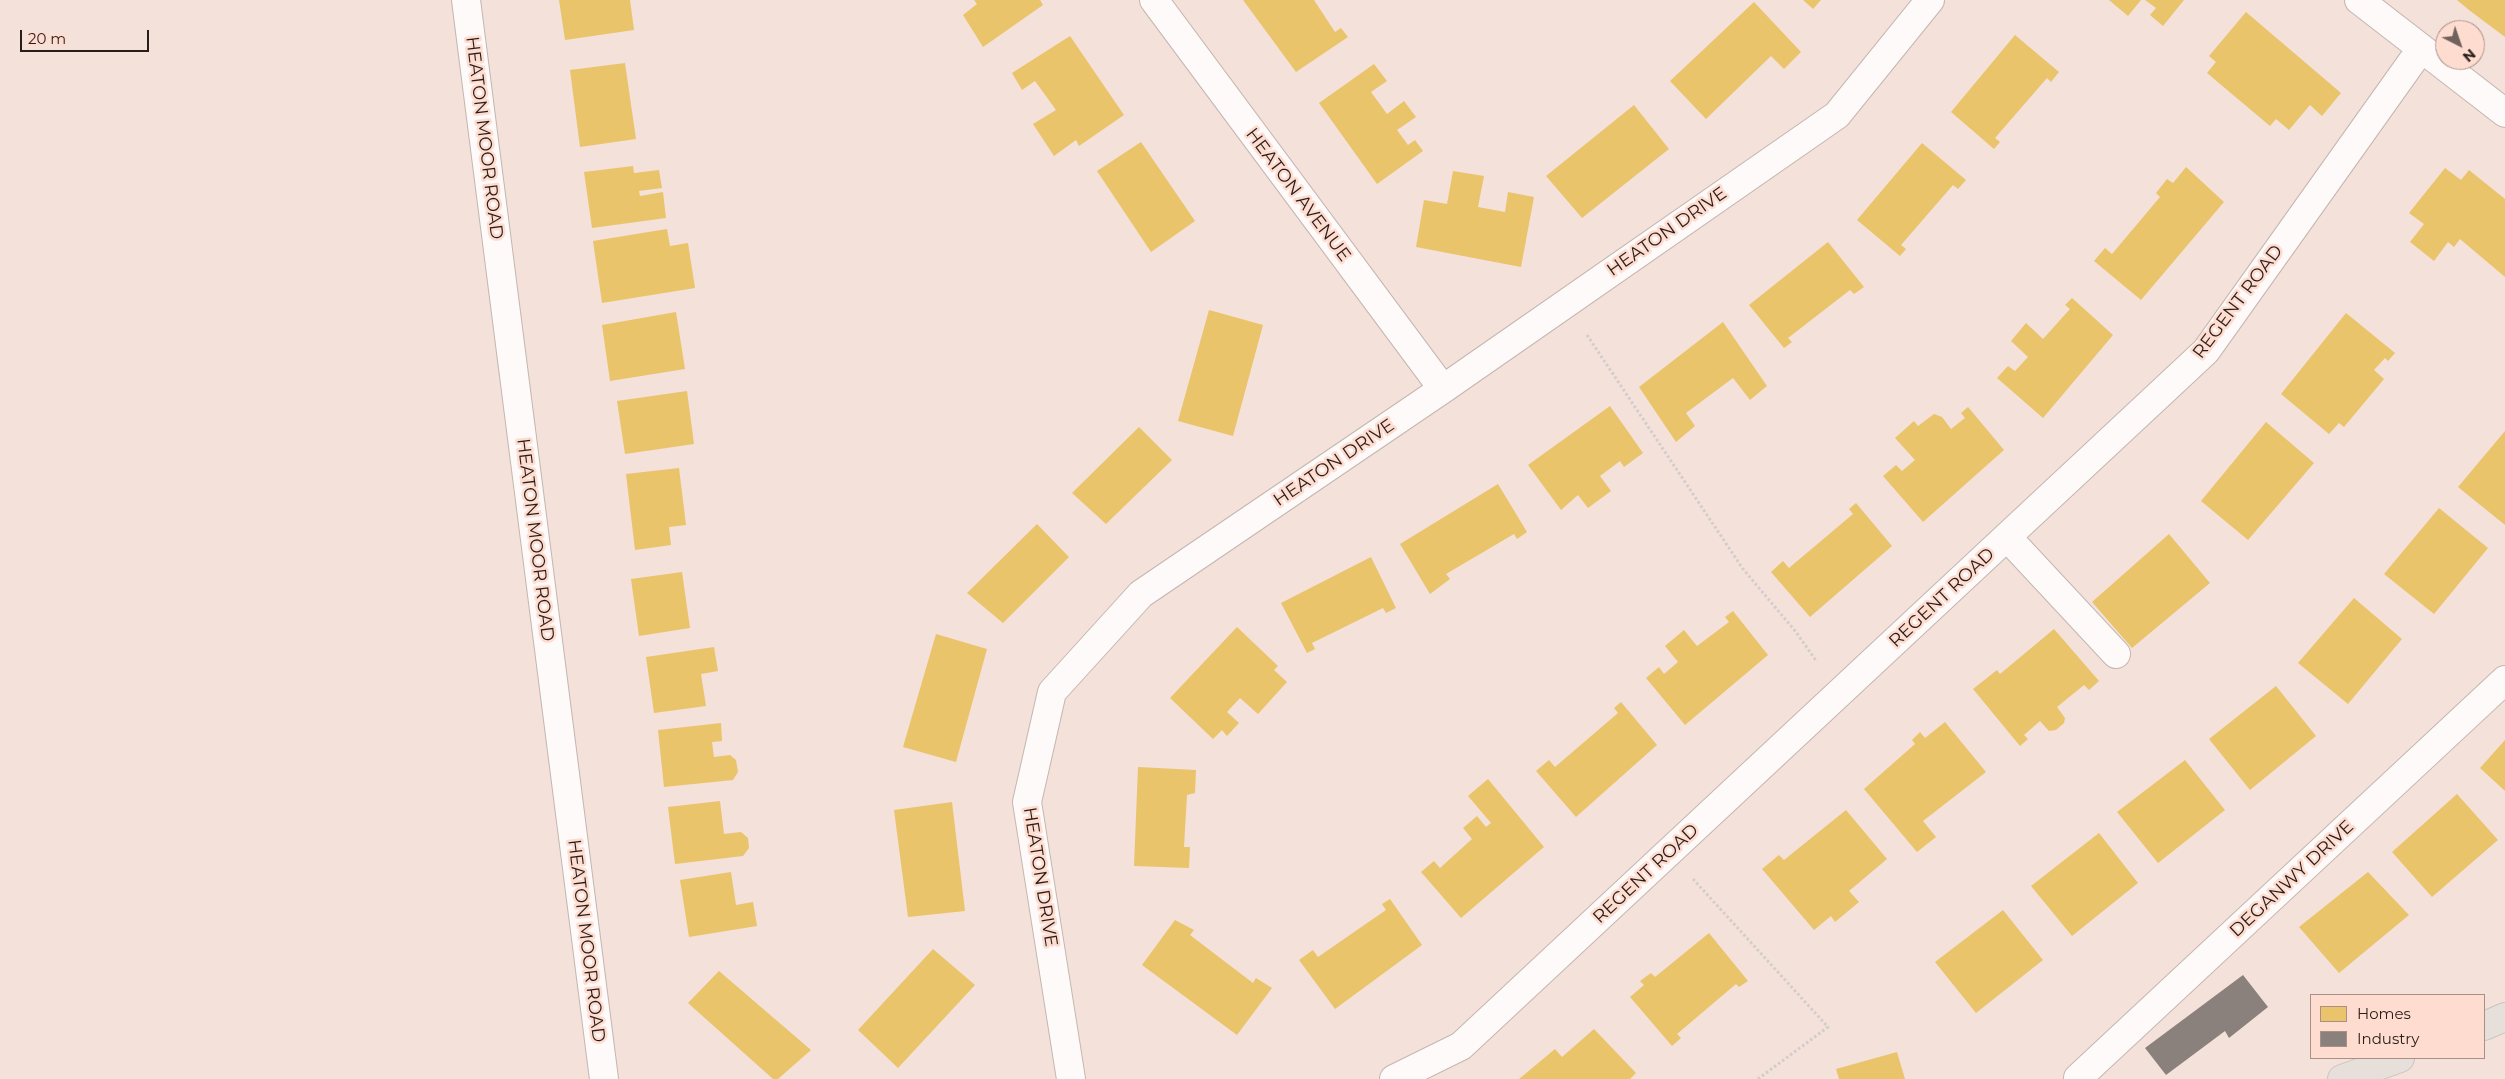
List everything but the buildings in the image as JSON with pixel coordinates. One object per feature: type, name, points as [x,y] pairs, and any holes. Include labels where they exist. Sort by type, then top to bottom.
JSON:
[{"type":"main road","points":[[2485,1026],[2505,1017]]},
{"type":"main road","points":[[2342,1079],[2397,1059]]},
{"type":"street","name":"HEATON MOOR ROAD","points":[[466,0],[604,1079]]},
{"type":"street","name":"HEATON AVENUE","points":[[1154,0],[1443,389]]},
{"type":"street","name":"HEATON DRIVE","points":[[1071,1079],[1027,802],[1052,692],[1141,594],[1443,389],[1837,115],[1930,0]]},
{"type":"street","points":[[2359,0],[2505,113]]},
{"type":"street","name":"REGENT ROAD","points":[[1394,1079],[1461,1046],[2206,352],[2421,49]]},
{"type":"street","points":[[2007,537],[2116,654]]},
{"type":"street","name":"DEGANWY DRIVE","points":[[2078,1078],[2505,680]]},
{"type":"path","points":[[1566,303],[1743,569],[1796,632],[1839,694]]},
{"type":"path","points":[[1669,853],[1828,1027],[1758,1079]]}]
